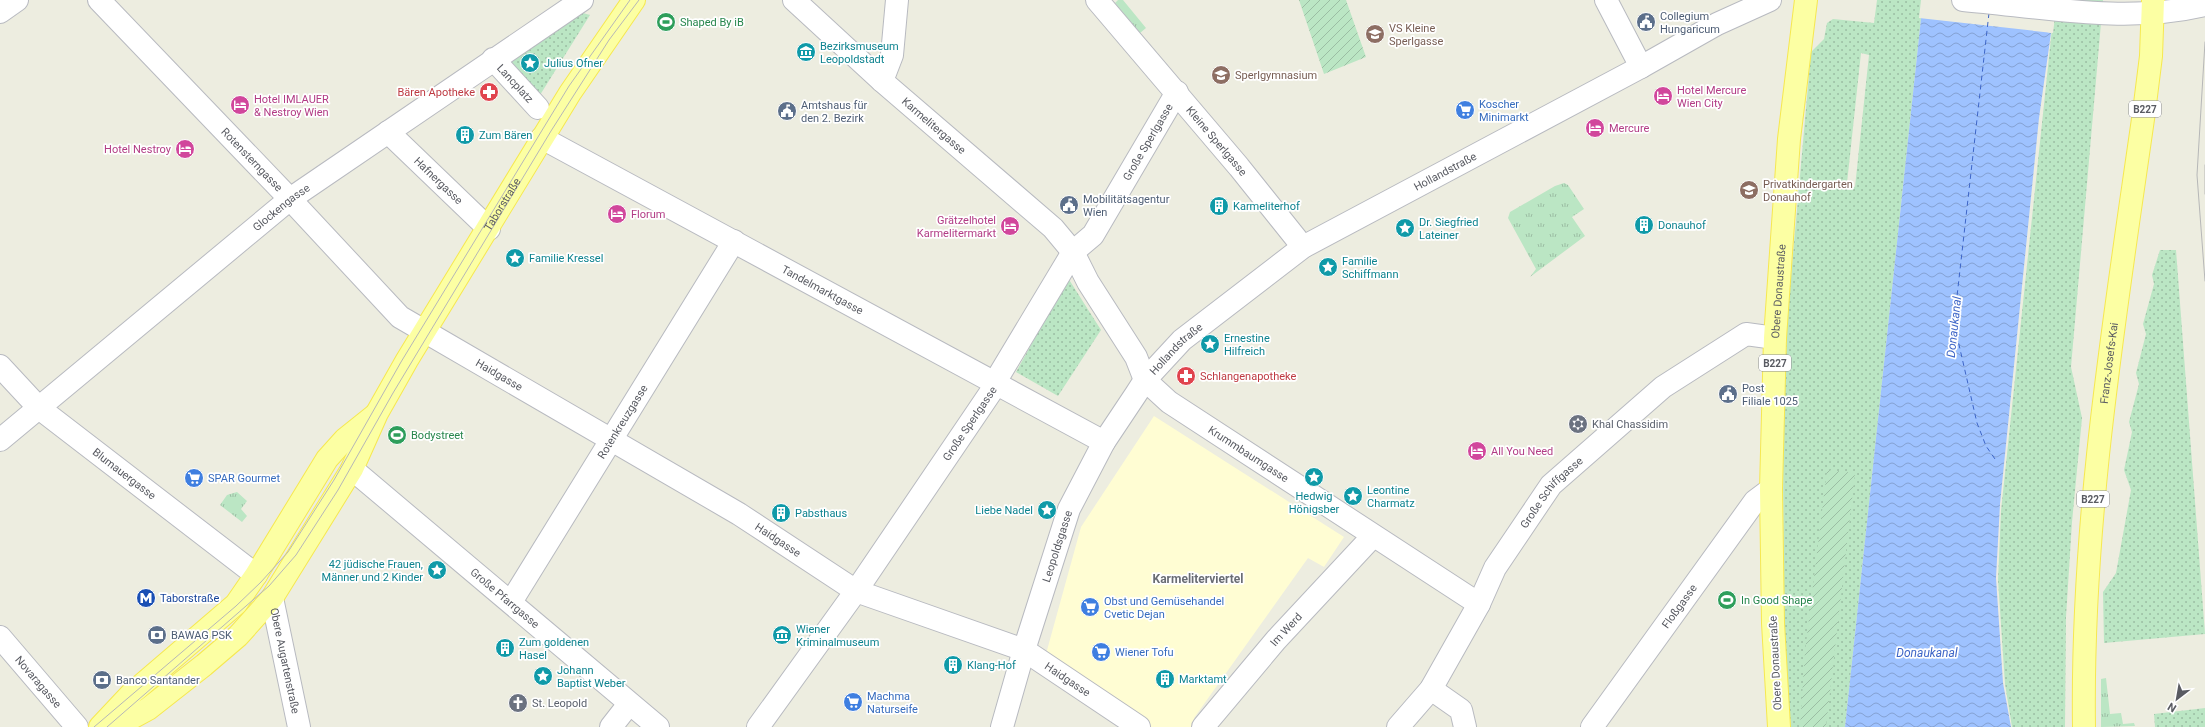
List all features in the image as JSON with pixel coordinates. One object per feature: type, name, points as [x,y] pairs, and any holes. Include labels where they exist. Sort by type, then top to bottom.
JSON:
[{"type":"main road","name":"Taborstraße","points":[[115,727],[148,709],[204,665],[238,636],[272,598],[352,469],[378,414],[407,360],[489,229],[542,138],[606,39],[634,0]]},
{"type":"main road","name":"Obere Donaustraße","points":[[1779,727],[1772,623],[1771,489],[1775,338],[1789,139],[1806,0]]},
{"type":"main road","name":"Franz-Josefs-Kai","points":[[2084,727],[2085,611],[2094,480],[2151,56],[2152,7]]},
{"type":"main road","name":"Taborstraße","points":[[100,727],[130,694],[224,616],[236,604],[256,575],[327,458],[344,439],[378,414]]},
{"type":"main road","name":"Obere Augartenstraße","points":[[256,575],[272,598]]},
{"type":"street","points":[[0,12],[17,0]]},
{"type":"street","name":"Rotensterngasse","points":[[99,0],[290,199],[400,317],[426,331]]},
{"type":"street","name":"Glockengasse","points":[[0,440],[290,199],[493,59],[582,0]]},
{"type":"street","name":"Karmelitergasse","points":[[794,0],[882,81],[1053,228],[1073,252]]},
{"type":"street","points":[[882,81],[892,55],[897,0]]},
{"type":"street","name":"Kleine Sperlgasse","points":[[1097,0],[1177,92],[1303,247]]},
{"type":"street","points":[[1606,0],[1641,67]]},
{"type":"street","name":"Hollandstraße","points":[[1146,380],[1182,340],[1303,247],[1641,67],[1717,24],[1770,0]]},
{"type":"street","points":[[1963,0],[2105,13],[2152,7],[2205,5]]},
{"type":"street","name":"Lancplatz","points":[[493,59],[538,108]]},
{"type":"street","name":"Große Sperlgasse","points":[[758,727],[856,591],[997,383],[998,377],[1073,252],[1094,235],[1177,92]]},
{"type":"street","name":"Hafnergasse","points":[[388,132],[489,229]]},
{"type":"street","name":"Tandelmarktgasse","points":[[542,138],[1104,442]]},
{"type":"street","name":"Rotenkreuzgasse","points":[[511,602],[734,242]]},
{"type":"street","name":"Krummbaumgasse","points":[[1073,252],[1088,282],[1136,357],[1146,380],[1169,402],[1479,604]]},
{"type":"street","name":"Haidgasse","points":[[426,331],[739,514],[856,591],[1024,650],[1139,727]]},
{"type":"street","name":"Große Schiffgasse","points":[[1398,727],[1431,689],[1479,604],[1495,568],[1551,485],[1663,387],[1746,334],[1775,338]]},
{"type":"street","name":"Blumauergasse","points":[[0,366],[39,408],[256,575]]},
{"type":"street","name":"Leopoldsgasse","points":[[1002,727],[1024,650],[1069,509],[1104,442],[1146,380]]},
{"type":"street","name":"Große Pfarrgasse","points":[[352,469],[658,727]]},
{"type":"street","name":"Floßgasse","points":[[1592,727],[1755,501],[1771,489]]},
{"type":"street","name":"Im Werd","points":[[1203,727],[1276,640],[1373,536]]},
{"type":"street","name":"Obere Augartenstraße","points":[[272,598],[299,727]]},
{"type":"street","name":"Novaragasse","points":[[0,637],[77,727]]},
{"type":"street","points":[[1431,689],[1461,710],[1464,727]]},
{"type":"street","points":[[611,727],[630,704]]},
{"type":"shaded area","points":[[1154,416],[1344,537],[1324,567],[1308,558],[1194,718],[1204,727],[1119,727],[1041,672],[1081,527]]},
{"type":"green space","points":[[1118,0],[1123,0],[1146,28],[1140,33],[1115,3]]},
{"type":"green space","points":[[1299,0],[1346,0],[1366,57],[1324,74]]},
{"type":"green space","points":[[1877,0],[1923,0],[1845,727],[1791,727],[1784,651],[1783,445],[1787,322],[1811,52],[1824,39],[1827,23],[1833,19],[1874,23]],"holes":[[[1861,53],[1869,55],[1855,187],[1847,183]]]},
{"type":"green space","points":[[2055,0],[2103,0],[2071,367],[2082,418],[2072,522],[2066,617],[2065,727],[2012,727],[2005,684],[1998,580],[2001,511]]},
{"type":"green space","points":[[583,13],[590,15],[540,95],[508,63]]},
{"type":"green space","points":[[1564,183],[1568,185],[1584,209],[1572,217],[1585,236],[1530,277],[1536,269],[1508,218],[1510,212],[1555,186]]},
{"type":"green space","points":[[2160,250],[2176,250],[2205,634],[2104,643],[2103,592],[2116,573],[2131,490],[2124,470],[2132,432],[2129,422],[2139,384],[2136,373],[2146,334],[2143,324],[2154,284],[2152,275]]},
{"type":"green space","points":[[1068,278],[1101,330],[1058,396],[1016,372]]},
{"type":"green space","points":[[1827,470],[1855,473],[1826,727],[1800,727],[1805,652]]},
{"type":"green space","points":[[237,492],[247,501],[241,509],[247,516],[242,522],[220,505],[227,495]]},
{"type":"green space","points":[[2106,678],[2110,714],[2121,713],[2123,724],[2134,723],[2135,726],[2101,727],[2101,679]]},
{"type":"green space","points":[[2205,708],[2205,727],[2155,727],[2154,714]]},
{"type":"water","name":"Donaukanal","points":[[1923,0],[2051,33],[2039,118],[2000,504],[1996,578],[2003,683],[2011,727],[1845,727]]},
{"type":"pier","points":[[1921,0],[2057,0],[2053,33],[1919,18]]},
{"type":"ferry route","points":[[1989,13],[1954,323],[1977,423],[1986,446],[1995,459]]},
{"type":"tram line","points":[[94,727],[236,606],[261,582],[288,552],[334,480],[401,362],[569,86],[630,0]]},
{"type":"tram line","points":[[107,727],[269,586],[296,555],[338,490],[393,393],[551,131],[609,40],[639,0]]},
{"type":"tram line","points":[[2205,42],[2197,175],[2205,281]]},
{"type":"tram line","points":[[2205,165],[2205,194]]},
{"type":"place","name":"Shaped By iB","points":[[666,22]]},
{"type":"place","name":"Collegium Hungaricum","points":[[1646,22]]},
{"type":"place","name":"VS Kleine Sperlgasse","points":[[1375,34]]},
{"type":"place","name":"Bezirksmuseum Leopoldstadt","points":[[806,52]]},
{"type":"place","name":"Julius Ofner","points":[[530,63]]},
{"type":"place","name":"Sperlgymnasium","points":[[1221,75]]},
{"type":"place","name":"Bären Apotheke","points":[[489,92]]},
{"type":"place","name":"Hotel Mercure Wien City","points":[[1663,96]]},
{"type":"place","name":"Hotel IMLAUER & Nestroy Wien","points":[[240,105]]},
{"type":"place","name":"Koscher Minimarkt","points":[[1465,110]]},
{"type":"place","name":"Amtshaus für den 2. Bezirk","points":[[787,111]]},
{"type":"place","name":"Mercure","points":[[1595,128]]},
{"type":"place","name":"Zum Bären","points":[[465,135]]},
{"type":"place","name":"Hotel Nestroy","points":[[185,149]]},
{"type":"place","name":"Privatkindergarten Donauhof","points":[[1749,190]]},
{"type":"place","name":"Mobilitätsagentur Wien","points":[[1069,205]]},
{"type":"place","name":"Karmeliterhof","points":[[1219,206]]},
{"type":"place","name":"Florum","points":[[617,214]]},
{"type":"place","name":"Donauhof","points":[[1644,225]]},
{"type":"place","name":"Grätzelhotel Karmelitermarkt","points":[[1010,226]]},
{"type":"place","name":"Dr. Siegfried Lateiner","points":[[1405,228]]},
{"type":"place","name":"Familie Kressel","points":[[515,258]]},
{"type":"place","name":"Familie Schiffmann","points":[[1328,267]]},
{"type":"place","name":"Ernestine Hilfreich","points":[[1210,344]]},
{"type":"place","name":"Schlangenapotheke","points":[[1186,376]]},
{"type":"place","name":"Post Filiale 1025","points":[[1728,394]]},
{"type":"place","name":"Khal Chassidim","points":[[1578,424]]},
{"type":"place","name":"Bodystreet","points":[[397,435]]},
{"type":"place","name":"All You Need","points":[[1477,451]]},
{"type":"place","name":"Hedwig Hönigsber","points":[[1314,477]]},
{"type":"place","name":"SPAR Gourmet","points":[[194,478]]},
{"type":"place","name":"Leontine Charmatz","points":[[1353,496]]},
{"type":"place","name":"Liebe Nadel","points":[[1047,510]]},
{"type":"place","name":"Pabsthaus","points":[[781,513]]},
{"type":"place","name":"42 jüdische Frauen, Männer und 2 Kinder","points":[[437,570]]},
{"type":"place","name":"Taborstraße","points":[[146,598]]},
{"type":"place","name":"In Good Shape","points":[[1727,600]]},
{"type":"place","name":"Obst und Gemüsehandel Cvetic Dejan","points":[[1090,607]]},
{"type":"place","name":"BAWAG PSK","points":[[157,635]]},
{"type":"place","name":"Wiener Kriminalmuseum","points":[[782,635]]},
{"type":"place","name":"Zum goldenen Hasel","points":[[505,648]]},
{"type":"place","name":"Wiener Tofu","points":[[1101,652]]},
{"type":"place","name":"Klang-Hof","points":[[953,665]]},
{"type":"place","name":"Johann Baptist Weber","points":[[543,676]]},
{"type":"place","name":"Marktamt","points":[[1165,679]]},
{"type":"place","name":"Banco Santander","points":[[102,680]]},
{"type":"place","name":"Machma Naturseife","points":[[853,702]]},
{"type":"place","name":"St. Leopold","points":[[518,703]]},
{"type":"district","name":"Karmeliterviertel","points":[[1198,579]]}]
